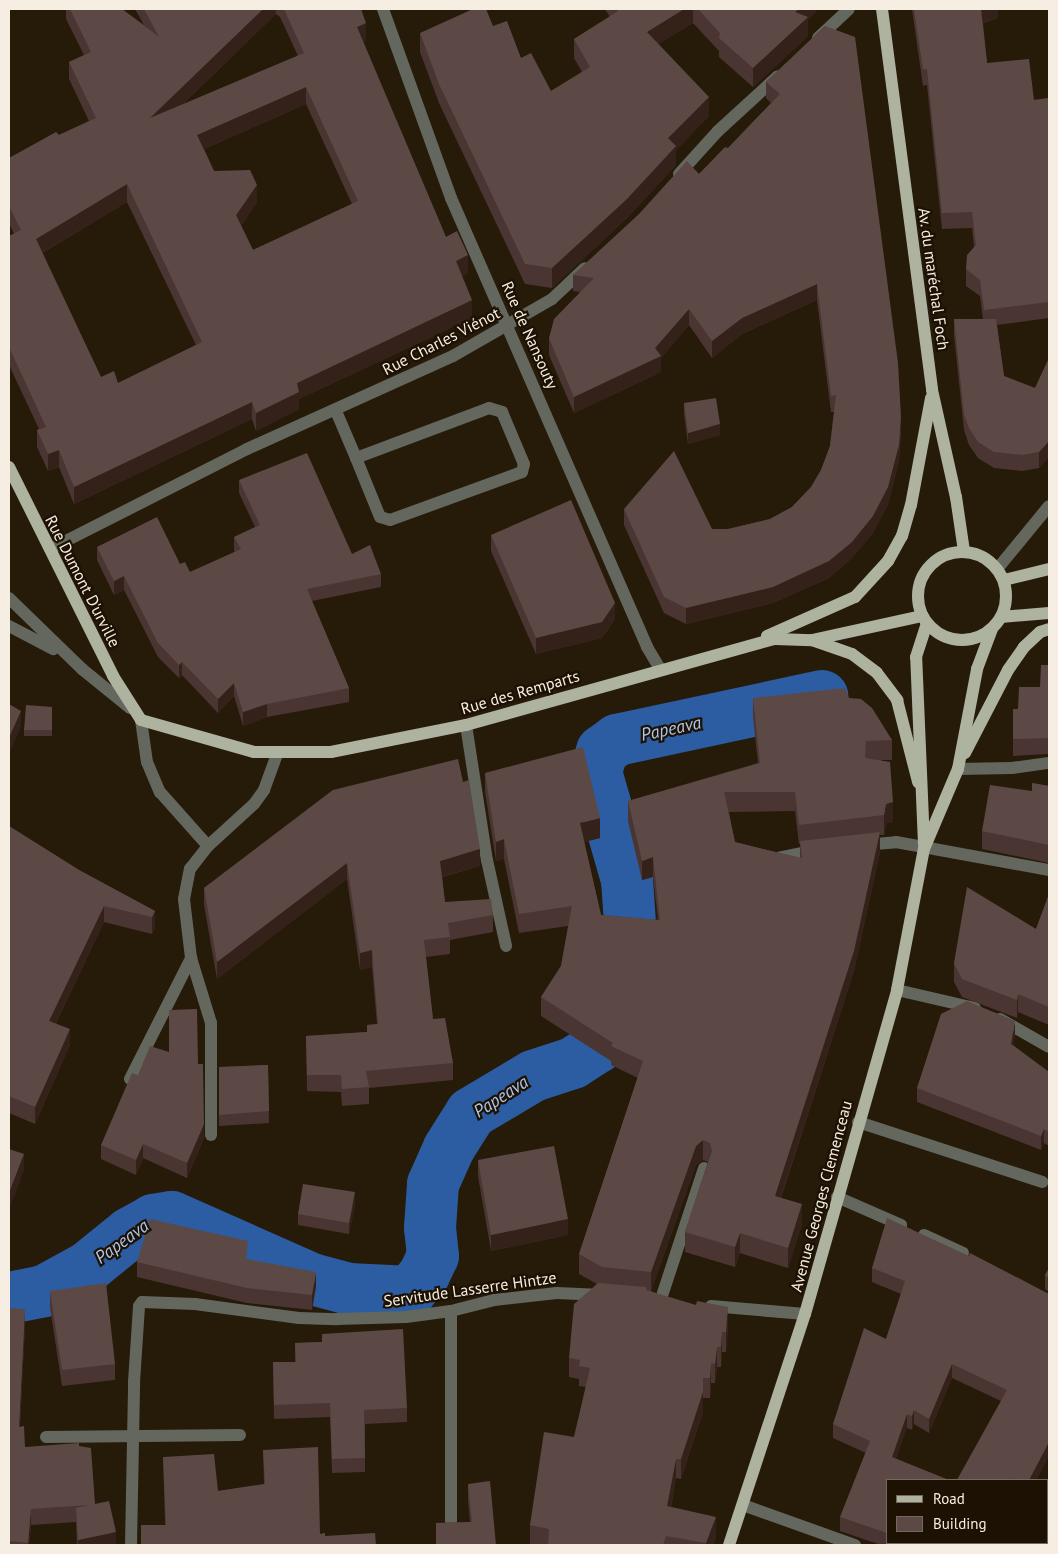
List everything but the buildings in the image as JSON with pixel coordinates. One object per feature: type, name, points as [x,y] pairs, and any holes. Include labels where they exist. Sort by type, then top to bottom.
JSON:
[{"type":"main road","name":"Av. du maréchal Foch","points":[[882,9],[932,390],[956,498],[964,551]]},
{"type":"main road","points":[[730,651],[835,608],[855,597],[875,579],[902,536],[918,473],[932,390]]},
{"type":"main road","name":"Rue Dumont D'urville","points":[[9,467],[130,708]]},
{"type":"main road","points":[[964,551],[983,556],[1001,574],[1005,605],[1001,618],[992,628],[971,640],[959,640],[947,638],[925,620],[918,601],[919,586],[925,571],[935,560],[949,553],[964,551]]},
{"type":"main road","points":[[1001,574],[1049,569]]},
{"type":"main road","points":[[1001,618],[1049,612]]},
{"type":"main road","points":[[924,849],[916,657],[925,620]]},
{"type":"main road","name":"Rue des Remparts","points":[[130,708],[141,720],[182,734],[254,752],[277,754],[331,752],[466,725],[660,669],[775,639],[812,640],[925,620]]},
{"type":"main road","points":[[958,769],[977,669],[992,628]]},
{"type":"main road","points":[[924,849],[958,769],[1008,670],[1024,647],[1040,632],[1049,629]]},
{"type":"main road","points":[[812,640],[852,654],[877,673],[897,700],[923,803]]},
{"type":"main road","name":"Avenue Georges Clemenceau","points":[[729,1545],[806,1314],[858,1122],[897,990],[924,849]]},
{"type":"street","name":"Rue de Nansouty","points":[[383,9],[451,198],[647,647],[660,669]]},
{"type":"street","points":[[806,49],[849,9]]},
{"type":"street","points":[[672,181],[718,131],[787,67]]},
{"type":"street","name":"Rue Charles Viénot","points":[[50,549],[248,449],[336,411],[453,356],[552,299],[592,262]]},
{"type":"street","points":[[336,411],[380,517],[390,520],[515,477],[522,472],[524,464],[502,412],[497,408],[489,408],[356,458]]},
{"type":"street","points":[[1001,574],[1049,506]]},
{"type":"street","points":[[9,598],[82,669]]},
{"type":"street","points":[[9,626],[40,640],[82,669],[130,708]]},
{"type":"street","points":[[141,720],[147,762],[160,792],[208,846]]},
{"type":"street","points":[[466,725],[487,860],[506,946]]},
{"type":"street","points":[[211,1135],[211,1023],[191,958],[184,899],[190,869],[208,846],[254,804],[264,790],[277,754]]},
{"type":"street","points":[[958,769],[1012,768],[1049,763]]},
{"type":"street","points":[[851,846],[896,842],[924,849],[1049,870]]},
{"type":"street","points":[[765,861],[806,851],[833,848]]},
{"type":"street","points":[[130,1079],[191,958]]},
{"type":"street","points":[[897,990],[976,1008],[1022,1029],[1049,1047]]},
{"type":"street","points":[[858,1122],[1042,1182]]},
{"type":"street","points":[[660,1302],[704,1168]]},
{"type":"street","points":[[837,1197],[977,1260]]},
{"type":"street","name":"Servitude Lasserre Hintze","points":[[131,1545],[133,1438],[139,1306],[142,1302],[194,1304],[299,1318],[406,1317],[451,1311],[494,1300],[557,1293],[613,1296]]},
{"type":"street","points":[[698,1305],[806,1314]]},
{"type":"street","points":[[451,1311],[451,1521]]},
{"type":"street","points":[[46,1437],[133,1438],[240,1435]]},
{"type":"street","points":[[743,1505],[855,1545]]},
{"type":"waterway","name":"Papeava","points":[[9,1298],[44,1291],[88,1267],[130,1233],[153,1220],[172,1217],[312,1279],[349,1289],[410,1292],[424,1275],[433,1256],[430,1228],[433,1184],[449,1148],[471,1113],[533,1076],[573,1063],[598,1047],[617,1031],[625,1009],[631,938],[627,880],[596,772],[602,751],[617,740],[822,696]]}]
